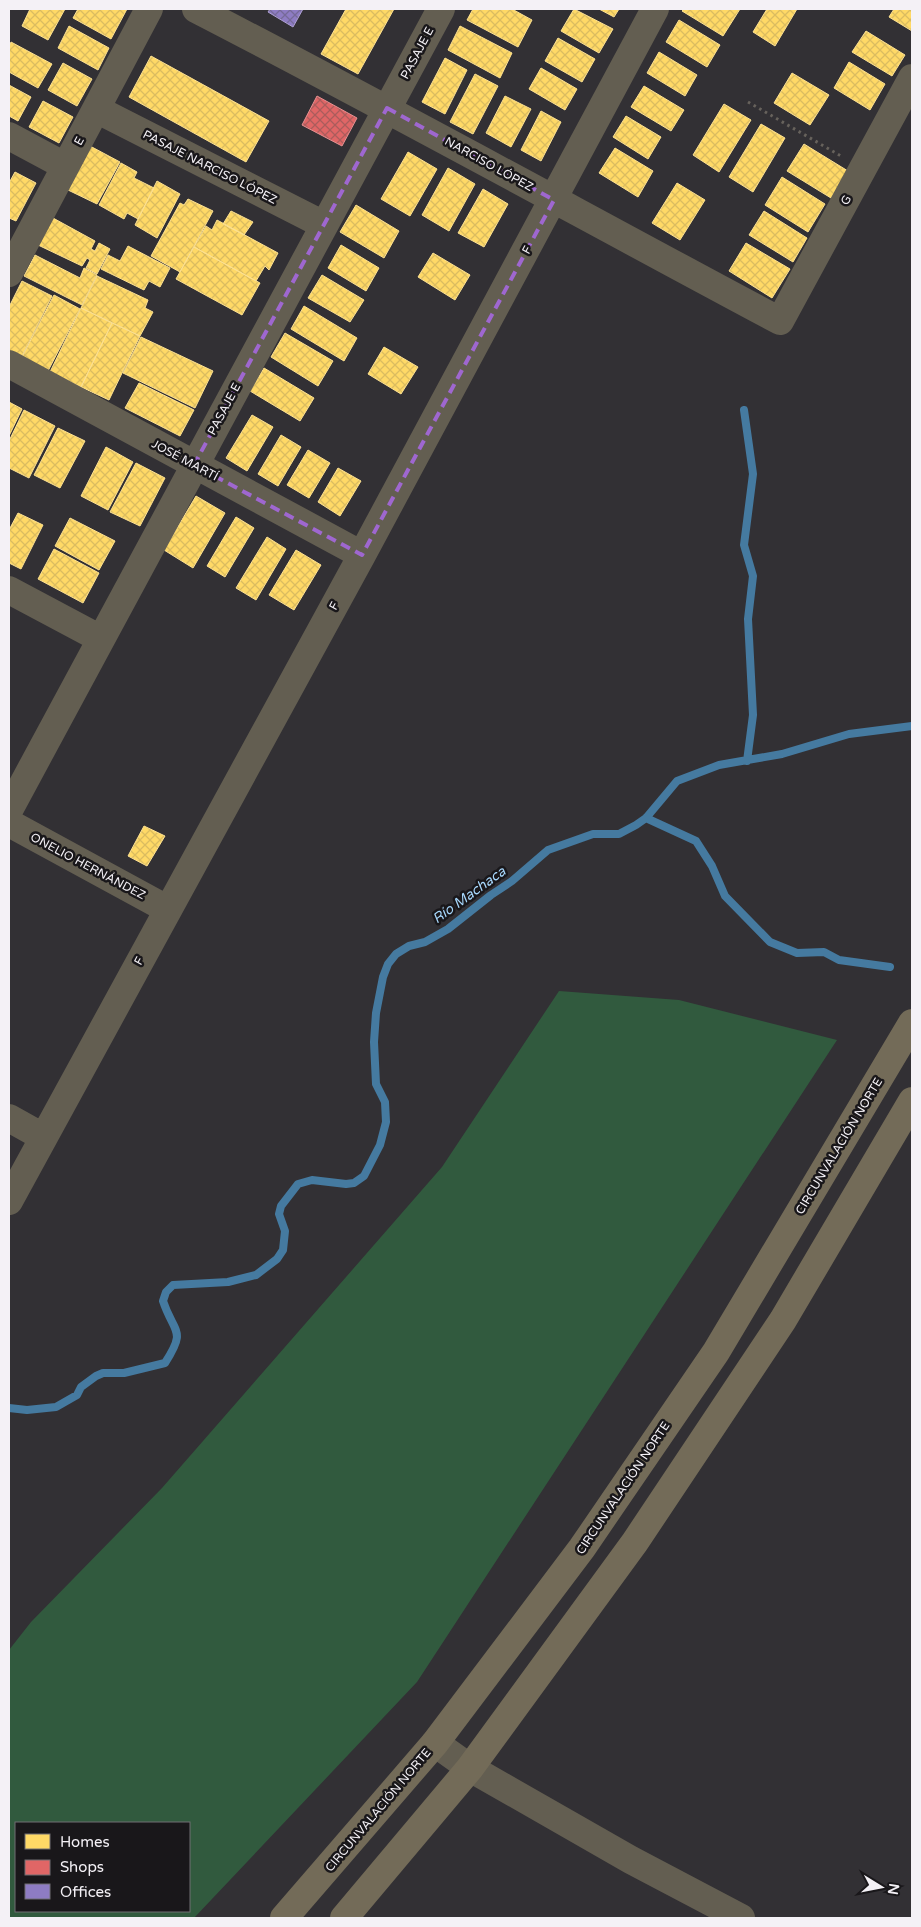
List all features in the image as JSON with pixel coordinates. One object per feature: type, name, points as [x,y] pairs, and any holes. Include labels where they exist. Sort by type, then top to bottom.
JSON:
[{"type":"highway","name":"CIRCUNVALACIÓN NORTE","points":[[284,1918],[435,1743],[582,1548],[716,1352],[912,1023]]},
{"type":"highway","points":[[344,1918],[470,1768],[635,1542],[777,1328],[912,1100]]},
{"type":"street","name":"E","points":[[9,273],[149,9]]},
{"type":"street","name":"NARCISO LÓPEZ","points":[[196,9],[387,108],[780,321]]},
{"type":"street","name":"PASAJE E","points":[[9,810],[441,9]]},
{"type":"street","name":"F","points":[[9,1201],[362,555],[655,9]]},
{"type":"street","name":"G","points":[[780,321],[912,78]]},
{"type":"street","name":"PASAJE NARCISO LÓPEZ","points":[[96,109],[324,225]]},
{"type":"street","points":[[9,136],[65,166]]},
{"type":"street","name":"JOSÉ MARTÍ","points":[[9,364],[362,555]]},
{"type":"street","points":[[9,590],[101,639]]},
{"type":"street","name":"ONELIO HERNÁNDEZ","points":[[9,823],[167,909]]},
{"type":"street","points":[[9,1118],[43,1136]]},
{"type":"street","points":[[435,1743],[470,1768],[631,1860],[741,1918]]},
{"type":"path","points":[[748,102],[863,169]]},
{"type":"highlighted area","points":[[387,108],[554,200],[362,555],[194,465]]},
{"type":"green space","points":[[559,991],[679,1000],[837,1040],[417,1682],[194,1918],[9,1918],[9,1650],[31,1622],[162,1488],[442,1167]]},
{"type":"building: Homes","points":[[30,9],[65,9],[48,40],[22,26]]},
{"type":"building: Homes","points":[[78,9],[127,9],[111,39],[73,18]]},
{"type":"building: Homes","points":[[346,9],[394,9],[358,74],[321,54]]},
{"type":"building: Homes","points":[[473,9],[512,9],[532,20],[518,47],[467,20]]},
{"type":"building: Homes","points":[[574,9],[613,29],[599,53],[561,31]]},
{"type":"building: Homes","points":[[599,9],[619,9],[614,17]]},
{"type":"building: Homes","points":[[684,9],[740,9],[723,36],[682,11]]},
{"type":"building: Homes","points":[[767,9],[797,9],[775,46],[753,32]]},
{"type":"building: Homes","points":[[894,9],[912,9],[912,31],[889,17]]},
{"type":"building: Homes","points":[[679,20],[720,45],[707,67],[666,42]]},
{"type":"building: Homes","points":[[69,26],[109,48],[98,70],[58,48]]},
{"type":"building: Homes","points":[[460,26],[512,53],[500,78],[448,50]]},
{"type":"building: Homes","points":[[866,31],[905,55],[892,76],[852,52]]},
{"type":"building: Homes","points":[[558,38],[595,59],[582,82],[545,61]]},
{"type":"building: Homes","points":[[11,42],[52,64],[38,88],[9,72],[9,47]]},
{"type":"building: Homes","points":[[659,52],[697,75],[685,96],[647,73]]},
{"type":"building: Homes","points":[[151,56],[269,121],[246,162],[129,97]]},
{"type":"building: Homes","points":[[445,58],[467,70],[445,114],[422,102]]},
{"type":"building: Homes","points":[[849,62],[885,84],[870,110],[834,88]]},
{"type":"building: Homes","points":[[63,63],[92,79],[77,106],[48,90]]},
{"type":"building: Homes","points":[[541,68],[577,89],[565,110],[529,89]]},
{"type":"building: Homes","points":[[792,73],[829,95],[810,125],[774,103]]},
{"type":"building: Homes","points":[[475,74],[498,86],[473,134],[450,122]]},
{"type":"building: Homes","points":[[9,85],[31,97],[18,121],[9,116]]},
{"type":"building: Homes","points":[[644,86],[684,110],[671,131],[631,107]]},
{"type":"building: Homes","points":[[505,96],[531,109],[511,147],[486,133]]},
{"type":"building: Homes","points":[[43,101],[73,117],[59,143],[29,127]]},
{"type":"building: Homes","points":[[724,104],[751,120],[719,172],[693,155]]},
{"type":"building: Homes","points":[[541,111],[561,122],[541,161],[521,150]]},
{"type":"building: Homes","points":[[626,116],[661,137],[648,159],[613,137]]},
{"type":"building: Homes","points":[[761,124],[785,138],[753,192],[729,177]]},
{"type":"building: Homes","points":[[804,144],[848,171],[831,198],[787,171]]},
{"type":"building: Homes","points":[[90,146],[120,162],[97,204],[68,190]]},
{"type":"building: Homes","points":[[615,148],[653,171],[638,197],[599,173]]},
{"type":"building: Homes","points":[[408,152],[437,169],[410,216],[381,199]]},
{"type":"building: Homes","points":[[121,163],[137,172],[134,178],[154,188],[138,219],[127,213],[124,219],[99,205]]},
{"type":"building: Homes","points":[[448,168],[475,184],[449,231],[422,215]]},
{"type":"building: Homes","points":[[15,172],[36,183],[16,221],[9,218],[9,183]]},
{"type":"building: Homes","points":[[782,177],[825,204],[808,232],[765,205]]},
{"type":"building: Homes","points":[[157,181],[180,194],[157,238],[135,225]]},
{"type":"building: Homes","points":[[677,183],[705,200],[680,240],[652,223]]},
{"type":"building: Homes","points":[[483,189],[508,204],[484,247],[458,233]]},
{"type":"building: Homes","points":[[188,199],[213,211],[180,272],[151,256],[180,203],[184,205]]},
{"type":"building: Homes","points":[[356,205],[399,231],[384,258],[340,232]]},
{"type":"building: Homes","points":[[231,211],[253,222],[244,235],[223,224]]},
{"type":"building: Homes","points":[[764,211],[807,238],[793,262],[749,235]]},
{"type":"building: Homes","points":[[53,218],[95,241],[91,249],[95,251],[99,243],[110,249],[97,274],[86,268],[90,260],[87,258],[82,266],[38,245]]},
{"type":"building: Homes","points":[[217,220],[278,253],[269,270],[265,266],[256,281],[194,247],[206,226],[212,230]]},
{"type":"building: Homes","points":[[746,243],[790,269],[772,298],[729,271]]},
{"type":"building: Homes","points":[[341,245],[379,268],[366,291],[328,268]]},
{"type":"building: Homes","points":[[128,246],[170,268],[160,287],[149,281],[144,290],[101,269],[108,255],[120,261]]},
{"type":"building: Homes","points":[[194,247],[260,283],[242,315],[176,279]]},
{"type":"building: Homes","points":[[433,253],[470,275],[455,300],[418,277]]},
{"type":"building: Homes","points":[[35,255],[80,278],[84,268],[97,275],[82,305],[24,276]]},
{"type":"building: Homes","points":[[322,275],[364,300],[350,322],[308,298]]},
{"type":"building: Homes","points":[[97,276],[148,300],[145,308],[153,312],[140,336],[81,308]]},
{"type":"building: Homes","points":[[22,281],[52,296],[21,358],[9,352],[9,307]]},
{"type":"building: Homes","points":[[54,295],[80,309],[48,371],[22,357]]},
{"type":"building: Homes","points":[[304,306],[357,338],[344,361],[291,329]]},
{"type":"building: Homes","points":[[81,308],[112,323],[81,387],[50,372]]},
{"type":"building: Homes","points":[[112,323],[140,336],[109,400],[81,387]]},
{"type":"building: Homes","points":[[285,333],[333,361],[318,386],[271,357]]},
{"type":"building: Homes","points":[[141,337],[213,371],[195,408],[123,373]]},
{"type":"building: Homes","points":[[384,347],[418,367],[401,394],[368,374]]},
{"type":"building: Homes","points":[[264,368],[314,398],[300,421],[250,391]]},
{"type":"building: Homes","points":[[139,383],[194,410],[180,436],[125,408]]},
{"type":"building: Homes","points":[[9,402],[22,409],[9,436]]},
{"type":"building: Homes","points":[[24,410],[55,426],[29,478],[9,468],[9,441]]},
{"type":"building: Homes","points":[[252,415],[273,427],[247,471],[226,458]]},
{"type":"building: Homes","points":[[58,428],[85,441],[60,488],[34,475]]},
{"type":"building: Homes","points":[[281,435],[301,447],[278,486],[258,474]]},
{"type":"building: Homes","points":[[106,447],[133,462],[108,510],[81,496]]},
{"type":"building: Homes","points":[[308,450],[330,463],[309,498],[287,485]]},
{"type":"building: Homes","points":[[136,463],[165,478],[140,526],[110,512]]},
{"type":"building: Homes","points":[[338,468],[361,481],[340,516],[318,502]]},
{"type":"building: Homes","points":[[196,496],[225,513],[193,568],[164,550]]},
{"type":"building: Homes","points":[[18,513],[43,525],[21,569],[9,563],[9,530]]},
{"type":"building: Homes","points":[[236,517],[254,528],[225,577],[207,566]]},
{"type":"building: Homes","points":[[70,518],[115,541],[99,570],[55,546]]},
{"type":"building: Homes","points":[[267,537],[286,549],[256,600],[236,588]]},
{"type":"building: Homes","points":[[54,549],[99,573],[83,603],[38,579]]},
{"type":"building: Homes","points":[[296,550],[321,565],[294,610],[269,595]]},
{"type":"building: Homes","points":[[144,826],[165,836],[147,866],[128,856]]},
{"type":"building: Shops","points":[[317,96],[357,118],[342,146],[302,125]]},
{"type":"building: Offices","points":[[270,9],[303,9],[293,27],[268,12]]},
{"type":"waterway","points":[[744,410],[753,474],[744,545],[753,576],[748,619],[753,715],[747,761]]},
{"type":"waterway","name":"Río Machaca","points":[[9,1408],[27,1410],[56,1407],[77,1395],[81,1387],[103,1373],[124,1373],[165,1363],[176,1344],[177,1337],[163,1301],[166,1292],[173,1285],[228,1282],[256,1275],[277,1259],[283,1250],[285,1231],[279,1214],[281,1206],[298,1184],[312,1180],[346,1184],[354,1183],[364,1176],[380,1145],[386,1122],[385,1102],[376,1084],[374,1042],[376,1013],[383,977],[388,964],[396,954],[409,946],[425,942],[448,929],[512,881],[548,850],[593,834],[619,834],[636,825],[646,818],[677,781],[719,765],[782,754],[849,734],[912,726]]},
{"type":"waterway","points":[[646,818],[696,841],[712,866],[725,896],[770,942],[797,953],[824,952],[839,960],[890,967]]}]
